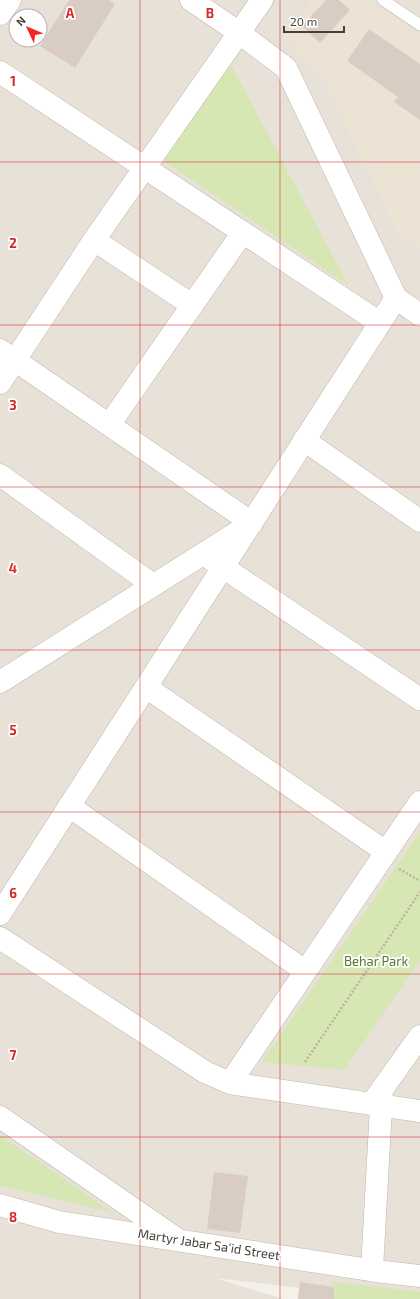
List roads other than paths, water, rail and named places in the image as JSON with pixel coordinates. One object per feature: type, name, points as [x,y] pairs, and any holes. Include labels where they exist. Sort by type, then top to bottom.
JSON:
[{"type":"street","points":[[0,14],[10,0]]},
{"type":"street","points":[[191,0],[238,32],[286,68],[396,298],[420,315]]},
{"type":"street","points":[[0,384],[8,355],[94,240],[238,32],[262,0]]},
{"type":"street","points":[[0,72],[143,168],[380,323]]},
{"type":"street","points":[[109,425],[243,232]]},
{"type":"street","points":[[94,240],[192,305]]},
{"type":"street","points":[[0,914],[396,298]]},
{"type":"street","points":[[8,355],[252,523]]},
{"type":"street","points":[[304,440],[420,521]]},
{"type":"street","points":[[0,475],[153,585]]},
{"type":"street","points":[[0,682],[252,523]]},
{"type":"street","points":[[203,554],[420,699]]},
{"type":"street","points":[[146,687],[392,860]]},
{"type":"street","points":[[230,1083],[305,971],[392,860],[420,802]]},
{"type":"street","points":[[69,806],[305,971]]},
{"type":"street","points":[[0,938],[204,1072],[230,1083],[378,1100],[420,1111]]},
{"type":"street","points":[[372,1269],[378,1100],[420,1036]]},
{"type":"street","points":[[0,1117],[177,1239]]},
{"type":"street","name":"Martyr Jabar Sa'id Street","points":[[0,1205],[59,1222],[420,1276]]},
{"type":"lane","points":[[383,0],[420,25]]},
{"type":"park label","name":"Behar Park","points":[[376,961]]}]
